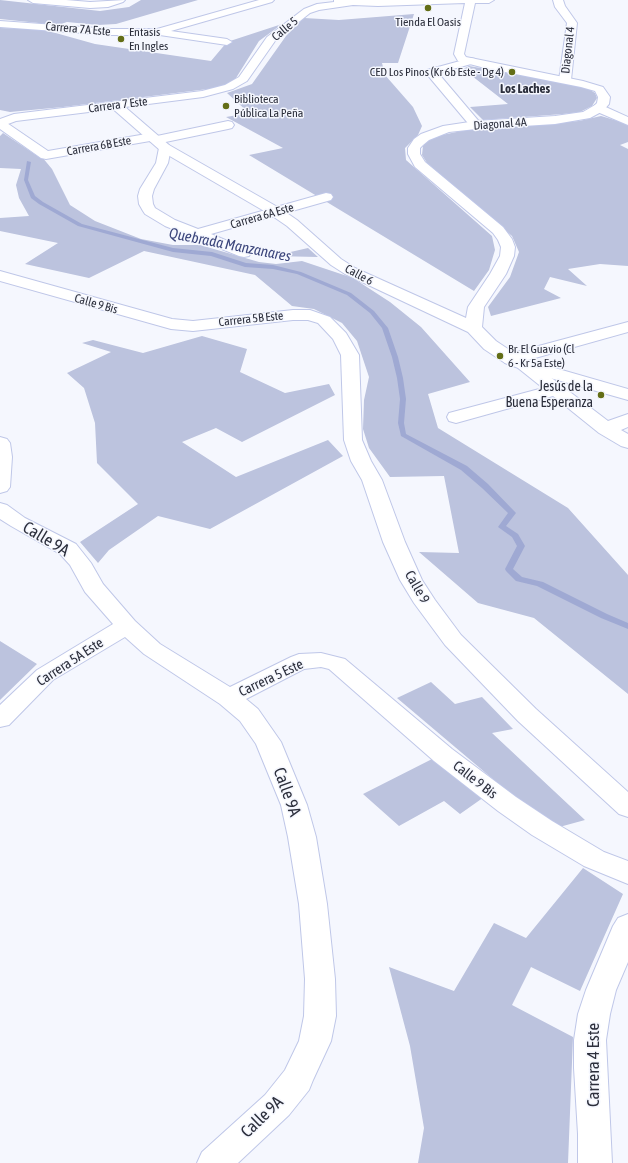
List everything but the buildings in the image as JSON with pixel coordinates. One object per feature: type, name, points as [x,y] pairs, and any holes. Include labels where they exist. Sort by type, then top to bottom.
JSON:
[{"type":"street","points":[[33,0],[80,5],[100,5],[120,0]]},
{"type":"street","points":[[157,32],[269,0]]},
{"type":"street","points":[[321,0],[352,2],[470,2],[489,0]]},
{"type":"street","name":"Diagonal 4","points":[[558,0],[560,7],[570,19],[572,24],[565,80]]},
{"type":"street","name":"Calle 5","points":[[235,85],[243,79],[271,39],[307,11],[317,7],[352,2]]},
{"type":"street","points":[[470,2],[459,54],[462,59],[565,80],[599,89],[604,97],[603,104],[599,108],[628,121]]},
{"type":"street","name":"Carrera 7A Este","points":[[0,24],[111,32],[157,32],[226,42]]},
{"type":"street","points":[[471,61],[431,72],[476,125]]},
{"type":"street","name":"Carrera 7 Este","points":[[2,121],[203,94],[235,85]]},
{"type":"street","name":"Calle 6","points":[[115,105],[158,142],[276,212],[336,262],[350,271],[474,328],[490,345],[517,362],[628,395]]},
{"type":"street","name":"Diagonal 4A","points":[[474,328],[476,307],[507,256],[508,247],[505,239],[498,230],[420,164],[414,154],[414,148],[418,142],[435,132],[476,125],[566,119],[586,115],[599,108]]},
{"type":"street","name":"Carrera 6B Este","points":[[2,121],[46,155],[158,142],[228,125]]},
{"type":"street","points":[[158,142],[162,163],[147,189],[145,196],[146,204],[150,211],[162,220],[244,253]]},
{"type":"street","name":"Carrera 6A Este","points":[[197,234],[326,197]]},
{"type":"street","name":"Calle 9 Bis","points":[[0,276],[160,322],[193,326]]},
{"type":"street","name":"Carrera 5B Este","points":[[193,326],[293,315],[310,315]]},
{"type":"street","name":"Calle 9","points":[[310,315],[320,318],[333,328],[346,346],[350,356],[350,412],[353,440],[361,461],[372,480],[394,542],[411,580],[425,603],[453,640],[510,698],[628,807]]},
{"type":"street","points":[[517,362],[628,327]]},
{"type":"street","points":[[517,362],[606,429],[628,442]]},
{"type":"street","points":[[456,417],[556,390]]},
{"type":"street","points":[[606,429],[628,420]]},
{"type":"street","points":[[0,442],[2,457],[0,487]]},
{"type":"street","name":"Calle 9A","points":[[0,509],[18,522],[68,549],[80,563],[92,587],[127,626],[152,649],[229,698],[250,715],[268,742],[294,805],[302,837],[313,904],[320,979],[320,1016],[315,1041],[296,1080],[277,1105],[214,1163]]},
{"type":"street","name":"Carrera 5A Este","points":[[0,719],[45,675],[127,626]]},
{"type":"street","name":"Carrera 5 Este","points":[[229,698],[299,662],[320,660],[338,664]]},
{"type":"street","name":"Calle 9 Bis","points":[[338,664],[448,759],[507,804],[542,828],[594,858],[628,873]]},
{"type":"street","name":"Carrera 4 Este","points":[[595,1163],[590,1040],[594,1014],[601,990],[628,926]]},
{"type":"shaded area","points":[[0,0],[100,11],[129,7],[141,0],[198,0],[116,24],[98,25],[67,22],[58,25],[0,19]]},
{"type":"shaded area","points":[[414,14],[398,63],[382,63],[385,75],[413,107],[422,126],[418,135],[405,148],[406,160],[492,236],[495,250],[489,270],[474,291],[249,155],[283,148],[226,117],[249,113],[227,93],[252,84],[286,36],[304,18],[339,20]]},
{"type":"shaded area","points":[[282,24],[259,41],[236,78],[224,87],[63,107],[10,112],[0,110],[0,28],[58,30],[52,32],[95,44],[211,61],[227,42]]},
{"type":"shaded area","points":[[469,66],[568,83],[587,88],[595,93],[597,98],[592,106],[580,112],[483,120],[470,107],[508,104],[463,69]]},
{"type":"shaded area","points":[[601,116],[628,124],[628,142],[620,145],[628,149],[628,266],[600,264],[568,269],[587,286],[550,277],[544,289],[561,298],[491,316],[488,307],[510,277],[519,252],[512,236],[427,163],[422,155],[423,146],[428,140],[442,135],[471,129],[579,121]]},
{"type":"shaded area","points":[[3,133],[39,157],[42,157],[52,169],[70,205],[95,221],[141,239],[173,245],[200,245],[259,262],[276,264],[302,261],[353,278],[390,302],[421,327],[470,382],[428,394],[438,428],[568,508],[628,575],[628,694],[534,618],[478,603],[419,552],[459,553],[444,476],[390,477],[369,448],[363,429],[364,400],[369,377],[357,341],[342,323],[314,309],[292,306],[255,275],[144,251],[89,278],[25,264],[58,243],[0,231],[0,218],[29,216],[19,198],[16,185],[21,169],[0,168],[0,136]]},
{"type":"shaded area","points":[[308,248],[318,257],[273,256]]},
{"type":"shaded area","points":[[202,336],[247,349],[240,372],[285,393],[329,384],[335,395],[242,442],[216,428],[182,442],[236,477],[328,440],[343,456],[210,529],[158,516],[109,550],[98,563],[80,542],[138,504],[97,463],[95,423],[84,388],[67,373],[111,352],[82,343],[93,340],[143,353]]},
{"type":"shaded area","points":[[0,641],[37,664],[0,700]]},
{"type":"shaded area","points":[[431,682],[455,704],[482,697],[513,729],[492,733],[585,820],[552,829],[397,698]]},
{"type":"shaded area","points":[[440,755],[487,795],[460,814],[444,801],[399,826],[363,794]]},
{"type":"shaded area","points":[[583,868],[623,894],[580,991],[531,967],[512,1005],[573,1037],[568,1163],[418,1163],[424,1128],[410,1046],[389,967],[454,991],[494,923],[526,938]]},
{"type":"waterway","name":"Quebrada Manzanares","points":[[29,162],[26,180],[33,197],[80,225],[173,250],[212,254],[245,265],[273,267],[299,273],[349,294],[372,312],[385,328],[395,357],[400,378],[403,399],[401,423],[403,435],[464,468],[485,486],[512,513],[502,527],[515,536],[521,546],[509,569],[519,579],[540,584],[604,616],[628,626]]},
{"type":"place","name":"Tienda El Oasis","points":[[428,8]]},
{"type":"place","name":"Entasis En Ingles","points":[[121,39]]},
{"type":"place","name":"CED Los Pinos (Kr 6b Este - Dg 4)","points":[[512,72]]},
{"type":"place","name":"Biblioteca Pública La Peña","points":[[226,106]]},
{"type":"place","name":"Br. El Guavio (Cl 6 - Kr 5a Este)","points":[[500,356]]},
{"type":"place","name":"Jesús de la Buena Esperanza","points":[[601,395]]},
{"type":"district","name":"Los Laches","points":[[525,89]]}]
